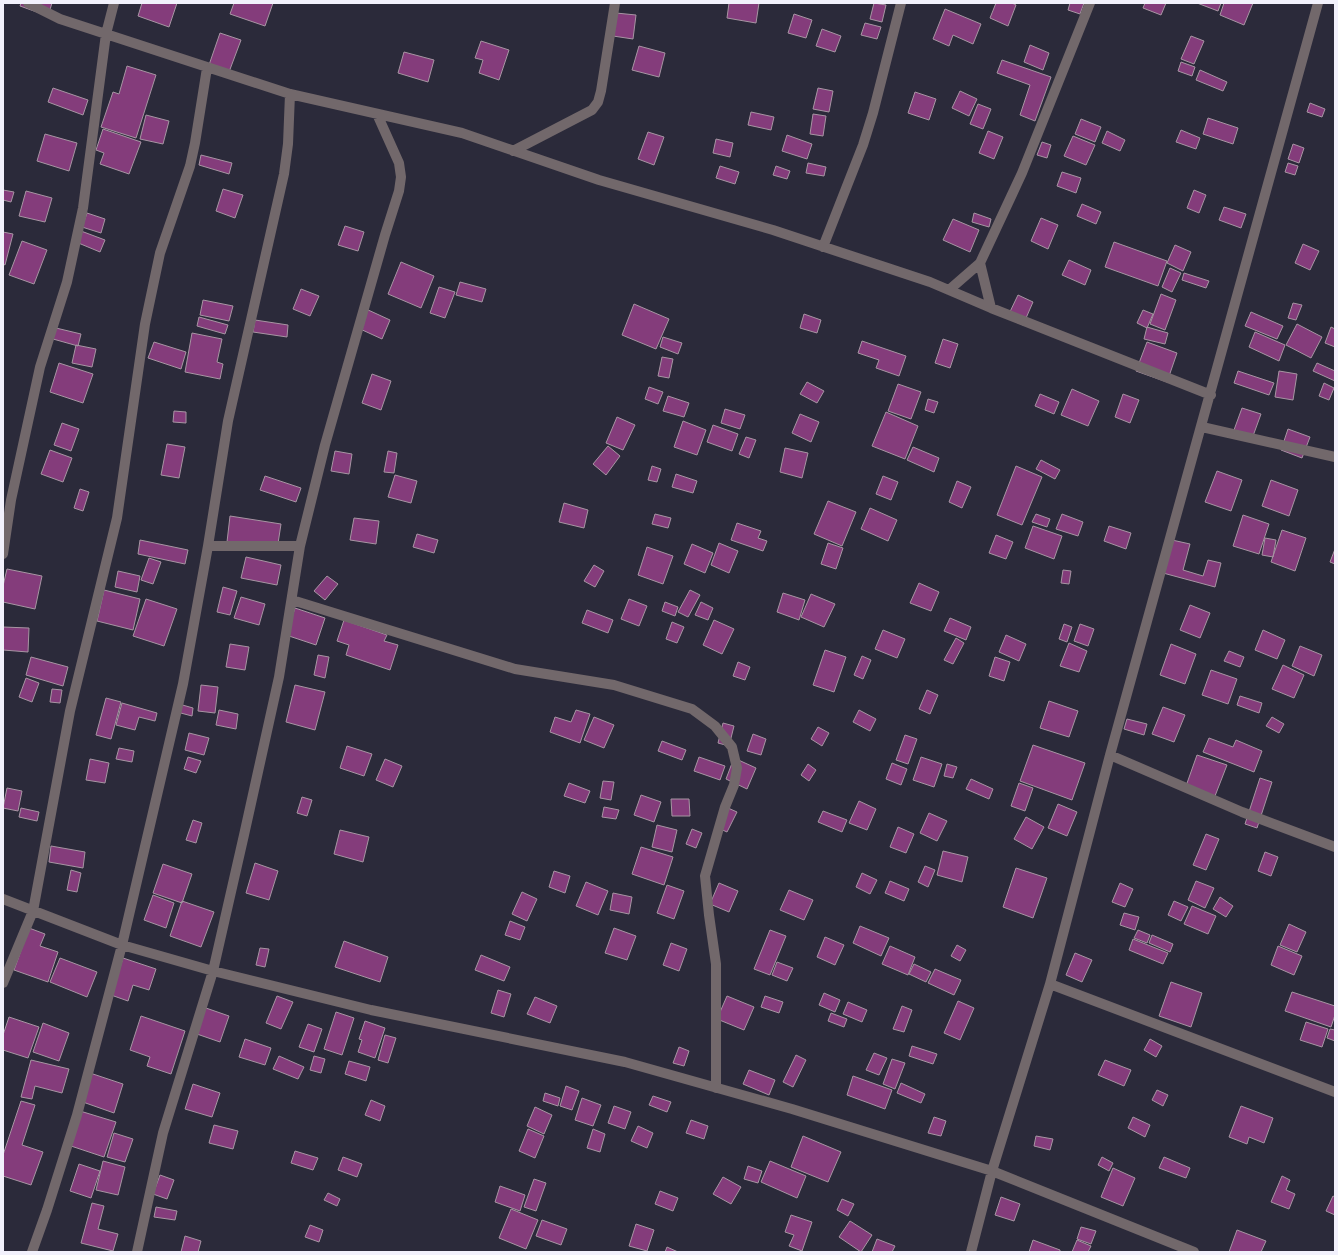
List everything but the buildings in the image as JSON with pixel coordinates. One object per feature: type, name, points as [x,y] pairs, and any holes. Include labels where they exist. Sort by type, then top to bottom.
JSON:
[{"type":"street","points":[[28,3],[60,19],[290,94],[462,133],[599,180],[773,230],[823,246],[930,282],[991,308],[1211,395]]},
{"type":"street","points":[[3,554],[7,500],[40,366],[67,282],[83,208],[106,34],[114,3]]},
{"type":"street","points":[[513,151],[592,110],[598,102],[601,91],[614,3]]},
{"type":"street","points":[[823,246],[863,145],[873,113],[901,3]]},
{"type":"street","points":[[949,290],[980,263],[1022,173],[1090,3]]},
{"type":"street","points":[[971,1252],[992,1171],[1050,984],[1110,755],[1211,395],[1318,3]]},
{"type":"street","points":[[3,983],[33,911],[70,712],[117,518],[145,324],[160,254],[190,166],[196,143],[207,68]]},
{"type":"street","points":[[32,1252],[77,1115],[122,945],[183,684],[208,546],[228,421],[284,174],[288,144],[290,94]]},
{"type":"street","points":[[137,1252],[163,1133],[213,971],[279,677],[300,546],[325,445],[399,191],[401,177],[399,163],[377,114]]},
{"type":"street","points":[[980,263],[991,308]]},
{"type":"street","points":[[1202,427],[1335,457]]},
{"type":"street","points":[[208,546],[300,546]]},
{"type":"street","points":[[292,600],[516,669],[614,685],[692,709],[715,726],[732,747],[736,768],[734,785],[725,808],[705,876],[716,964],[716,1088]]},
{"type":"street","points":[[1110,755],[1242,812],[1335,847]]},
{"type":"street","points":[[3,899],[122,945],[213,971],[372,1010],[625,1062],[792,1109],[992,1171],[1194,1252]]},
{"type":"street","points":[[1050,984],[1335,1092]]}]
